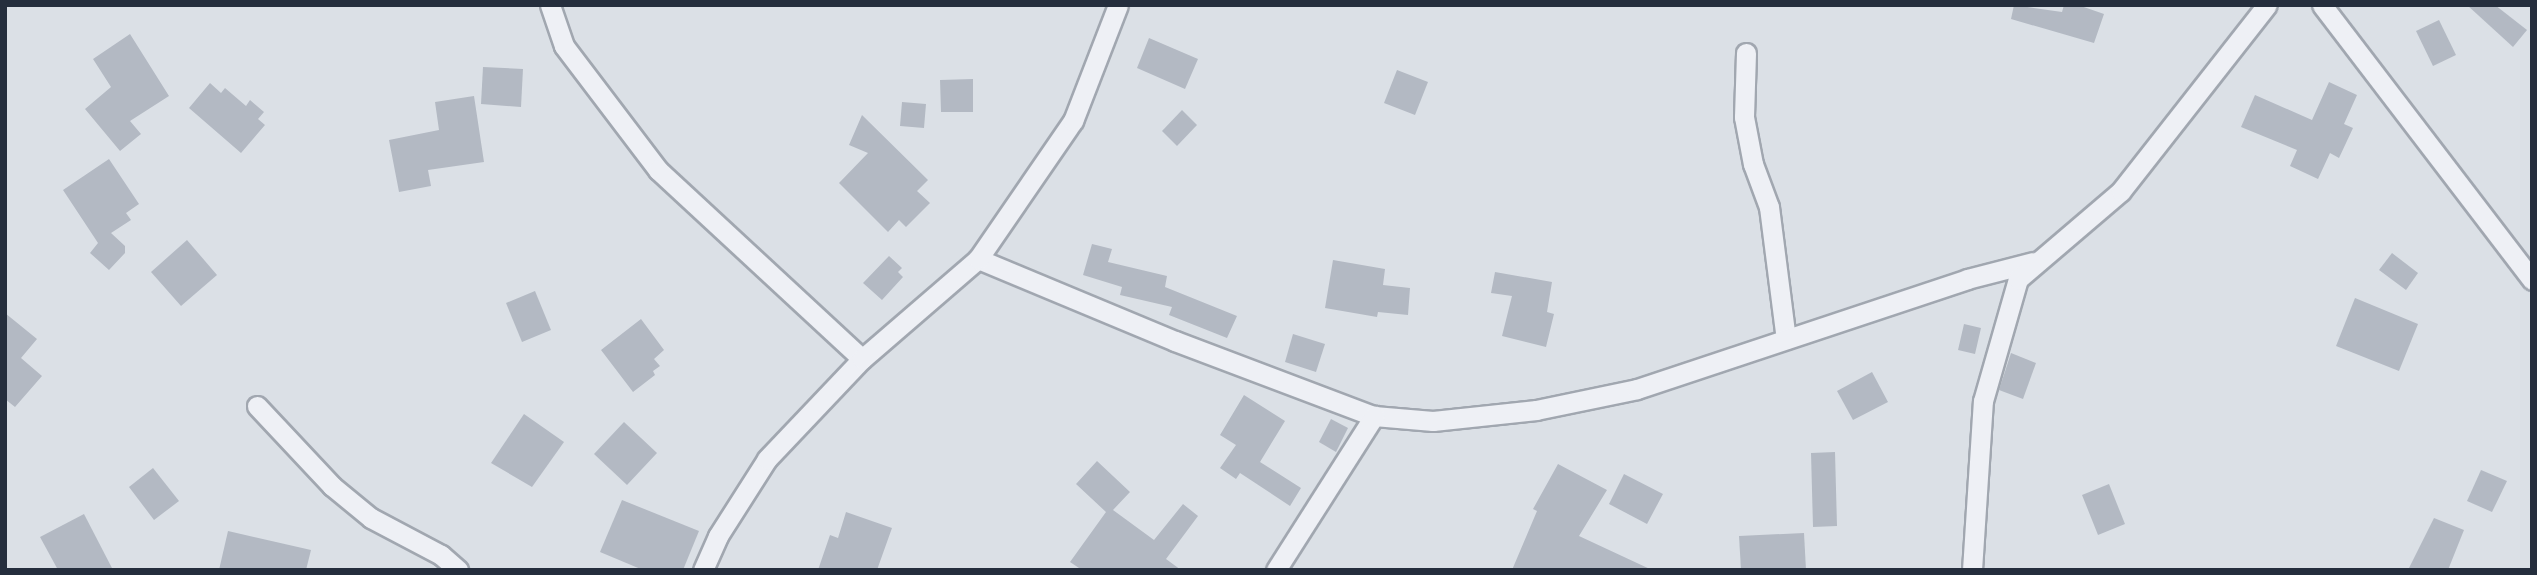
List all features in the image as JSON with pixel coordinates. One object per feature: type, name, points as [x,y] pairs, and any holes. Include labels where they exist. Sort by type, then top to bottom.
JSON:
[{"type":"street","points":[[550,5],[564,46],[658,170],[862,359]]},
{"type":"street","points":[[703,570],[718,536],[767,459],[862,359],[978,259],[1073,121],[1118,5]]},
{"type":"street","points":[[2250,26],[2259,5]]},
{"type":"street","points":[[1972,570],[1983,401],[2018,279],[2034,262],[2078,232],[2121,191],[2267,5]]},
{"type":"street","points":[[2322,5],[2532,280]]},
{"type":"street","points":[[1746,53],[1744,117],[1753,164],[1769,207],[1786,339]]},
{"type":"street","points":[[978,259],[1175,341],[1374,416],[1433,421],[1536,410],[1637,388],[1968,278],[2034,262]]},
{"type":"street","points":[[257,406],[332,486],[371,518],[441,555],[458,570]]},
{"type":"street","points":[[1276,570],[1374,416]]},
{"type":"building","points":[[2014,5],[2062,12],[2064,5],[2078,5],[2104,14],[2094,43],[2011,19]]},
{"type":"building","points":[[2467,5],[2495,5],[2527,30],[2513,47]]},
{"type":"building","points":[[2439,20],[2456,55],[2433,66],[2416,31]]},
{"type":"building","points":[[130,34],[169,96],[130,121],[141,134],[120,151],[85,109],[111,87],[93,59]]},
{"type":"building","points":[[1149,38],[1198,59],[1185,89],[1137,68]]},
{"type":"building","points":[[483,67],[523,69],[521,107],[481,104]]},
{"type":"building","points":[[1397,70],[1428,82],[1415,115],[1384,103]]},
{"type":"building","points":[[973,79],[973,112],[941,112],[940,80]]},
{"type":"building","points":[[2329,82],[2357,95],[2344,124],[2353,128],[2339,158],[2330,153],[2318,179],[2290,166],[2297,150],[2241,127],[2255,95],[2312,120]]},
{"type":"building","points":[[210,83],[221,93],[225,88],[246,106],[250,100],[264,112],[258,119],[265,125],[241,153],[189,108]]},
{"type":"building","points":[[474,96],[484,162],[428,170],[431,186],[399,192],[389,140],[439,130],[435,102]]},
{"type":"building","points":[[902,102],[926,104],[924,128],[900,126]]},
{"type":"building","points":[[1182,110],[1197,125],[1177,146],[1162,131]]},
{"type":"building","points":[[862,115],[928,180],[917,191],[930,203],[906,227],[899,220],[888,232],[839,183],[868,153],[849,145]]},
{"type":"building","points":[[109,159],[139,204],[126,213],[131,220],[111,233],[125,246],[125,253],[109,270],[90,253],[98,243],[63,190]]},
{"type":"building","points":[[187,240],[217,275],[181,306],[151,272]]},
{"type":"building","points":[[1092,244],[1112,249],[1108,262],[1167,276],[1165,287],[1237,316],[1227,338],[1169,315],[1172,307],[1120,295],[1122,287],[1083,275]]},
{"type":"building","points":[[2392,253],[2418,273],[2406,290],[2379,270]]},
{"type":"building","points":[[889,256],[902,268],[898,272],[903,277],[882,300],[863,283]]},
{"type":"building","points":[[1333,260],[1385,269],[1383,285],[1410,288],[1408,315],[1378,312],[1377,317],[1325,308]]},
{"type":"building","points":[[1495,272],[1552,282],[1547,312],[1554,314],[1546,347],[1502,336],[1512,296],[1491,293]]},
{"type":"building","points":[[535,291],[551,330],[522,342],[506,303]]},
{"type":"building","points":[[2355,298],[2418,324],[2399,371],[2336,346]]},
{"type":"building","points":[[5,313],[37,339],[21,358],[42,376],[15,407],[5,399]]},
{"type":"building","points":[[641,319],[664,350],[654,359],[660,366],[653,371],[655,375],[633,392],[601,350]]},
{"type":"building","points":[[1964,324],[1981,328],[1975,354],[1958,350]]},
{"type":"building","points":[[1293,334],[1325,344],[1316,372],[1285,362]]},
{"type":"building","points":[[2011,353],[2036,363],[2023,399],[1999,390]]},
{"type":"building","points":[[1872,372],[1888,402],[1853,420],[1837,391]]},
{"type":"building","points":[[1244,395],[1285,421],[1260,462],[1301,488],[1290,506],[1240,473],[1236,479],[1220,468],[1236,445],[1220,435]]},
{"type":"building","points":[[524,414],[564,442],[532,487],[491,463]]},
{"type":"building","points":[[1331,419],[1348,428],[1336,452],[1319,442]]},
{"type":"building","points":[[624,422],[657,453],[627,485],[594,454]]},
{"type":"building","points":[[1835,452],[1837,526],[1813,527],[1811,453]]},
{"type":"building","points":[[1097,461],[1130,492],[1113,510],[1154,540],[1183,504],[1198,516],[1166,559],[1181,570],[1082,570],[1070,562],[1106,512],[1076,484]]},
{"type":"building","points":[[1558,464],[1607,490],[1579,536],[1652,570],[1512,570],[1537,511],[1533,509]]},
{"type":"building","points":[[153,468],[179,501],[154,520],[129,487]]},
{"type":"building","points":[[2481,470],[2507,481],[2492,512],[2467,501]]},
{"type":"building","points":[[1624,474],[1663,494],[1647,524],[1609,504]]},
{"type":"building","points":[[2109,484],[2125,524],[2098,535],[2082,495]]},
{"type":"building","points":[[622,500],[699,531],[683,570],[643,570],[600,552]]},
{"type":"building","points":[[846,512],[892,528],[877,570],[818,570],[830,535],[838,538]]},
{"type":"building","points":[[84,514],[113,570],[58,570],[40,537]]},
{"type":"building","points":[[2434,518],[2464,530],[2448,570],[2408,570]]},
{"type":"building","points":[[228,531],[311,550],[306,570],[219,570]]},
{"type":"building","points":[[1804,533],[1806,570],[1741,570],[1739,536]]}]
